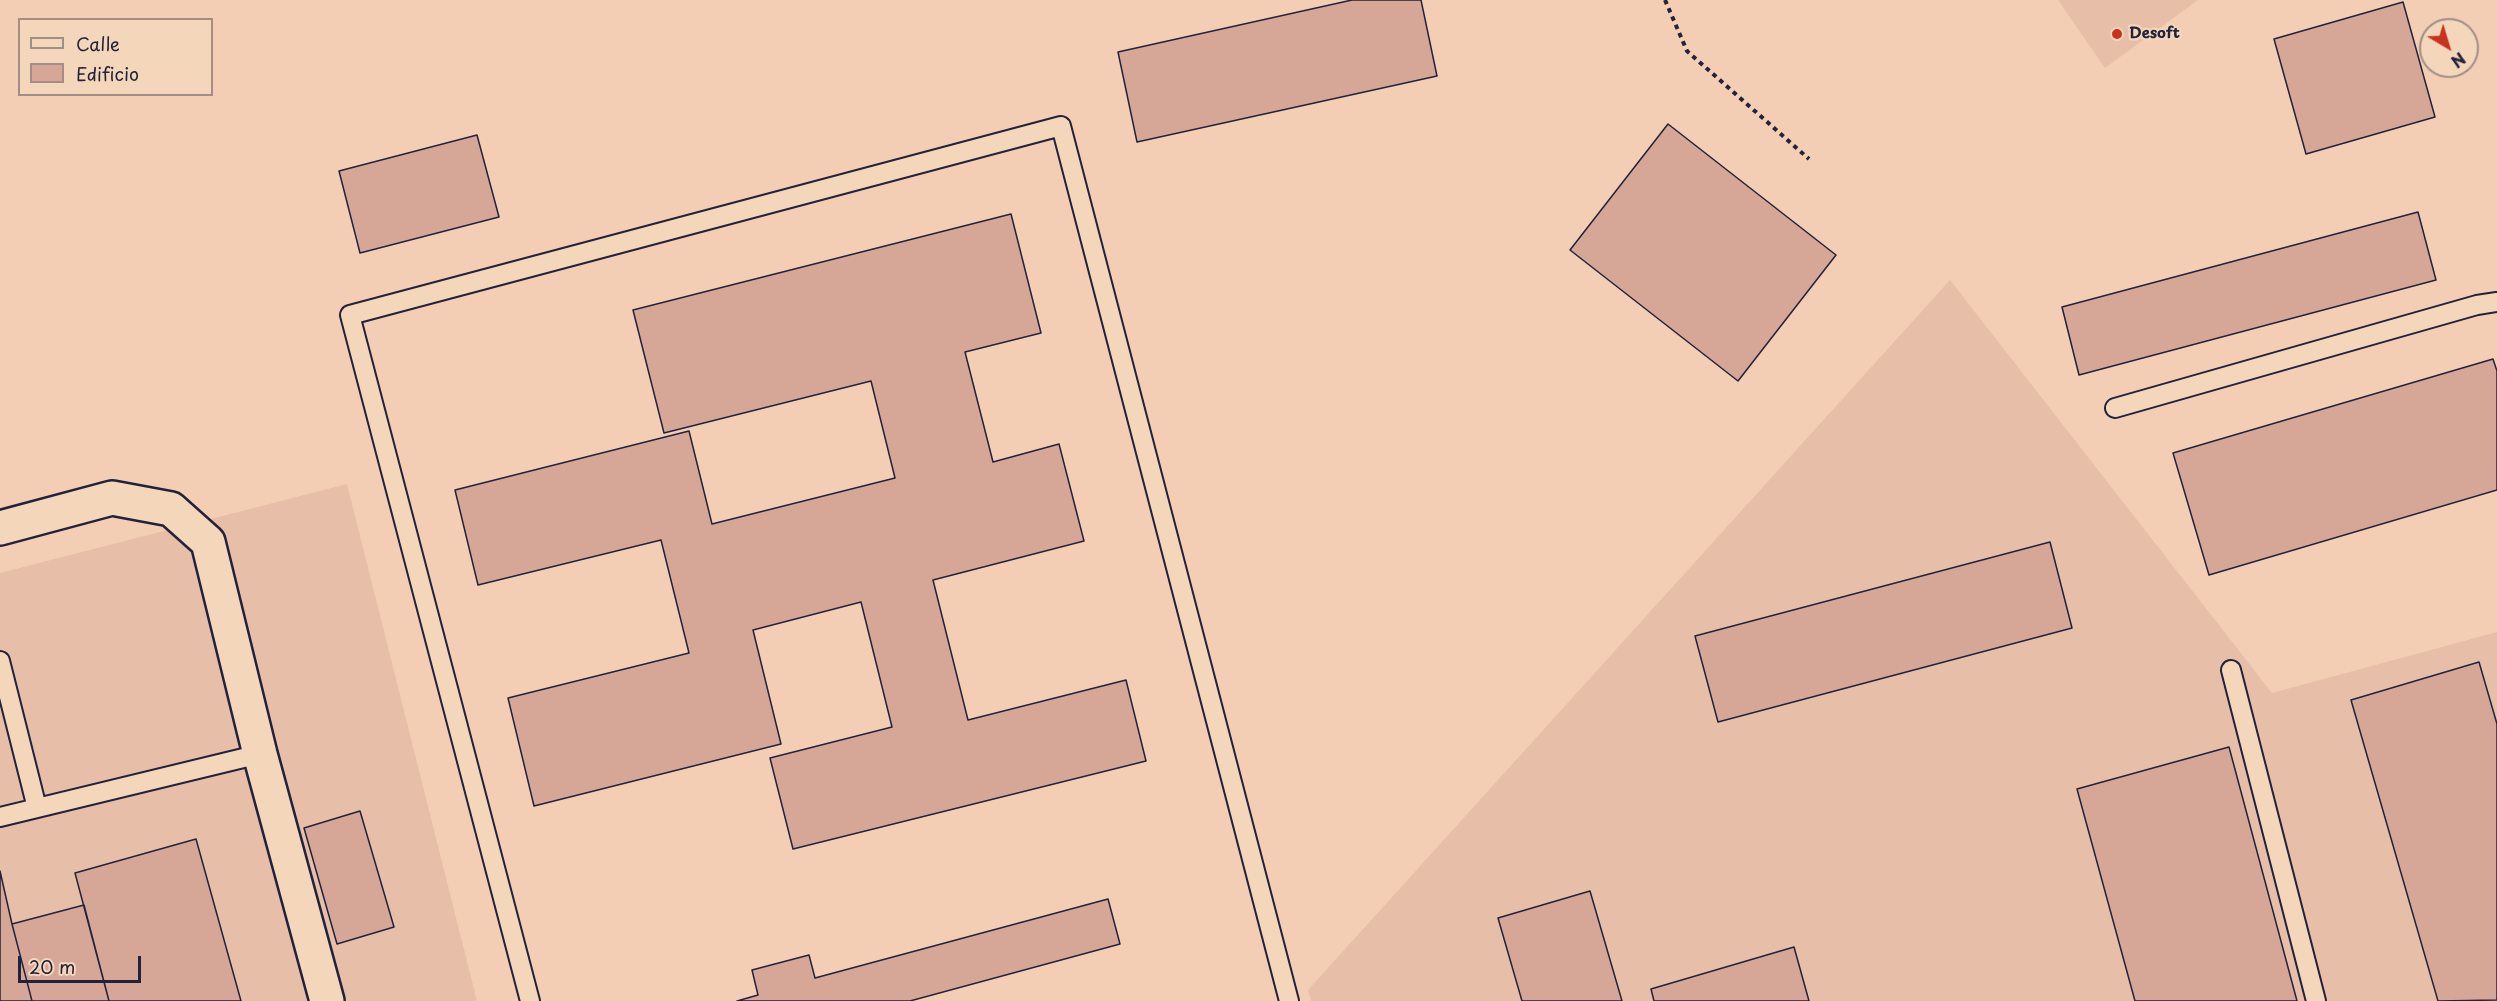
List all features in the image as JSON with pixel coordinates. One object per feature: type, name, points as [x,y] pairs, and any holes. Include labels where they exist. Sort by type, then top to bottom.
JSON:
[{"type":"street","points":[[0,528],[112,498],[171,509],[208,542],[260,754],[327,1001]]},
{"type":"lane","points":[[530,1001],[350,315],[1060,126],[1289,1001]]},
{"type":"lane","points":[[2115,408],[2497,302]]},
{"type":"lane","points":[[0,661],[37,808]]},
{"type":"lane","points":[[2231,670],[2316,1001]]},
{"type":"lane","points":[[0,817],[260,754]]},
{"type":"path","points":[[1665,0],[1687,51],[1809,159]]},
{"type":"shaded area","name":"Desoft","points":[[2058,0],[2198,0],[2105,68]]},
{"type":"shaded area","points":[[1950,280],[2272,693],[2497,632],[2497,1001],[1311,1001],[1308,990]]},
{"type":"shaded area","points":[[347,484],[477,1001],[0,1001],[0,573]]},
{"type":"building","points":[[1352,0],[1421,0],[1437,76],[1137,142],[1118,52]]},
{"type":"building","points":[[2403,2],[2419,60],[2419,78],[2424,78],[2435,117],[2306,154],[2274,39]]},
{"type":"building","points":[[1668,124],[1836,255],[1738,381],[1570,250]]},
{"type":"building","points":[[477,135],[499,217],[360,253],[339,171]]},
{"type":"building","points":[[2418,212],[2436,280],[2079,375],[2062,307]]},
{"type":"building","points":[[1011,214],[1041,333],[965,352],[993,462],[1059,444],[1084,541],[933,580],[968,720],[1126,680],[1146,761],[793,849],[770,758],[892,727],[861,602],[753,630],[781,744],[534,806],[508,698],[689,653],[661,540],[478,585],[455,490],[689,431],[712,524],[895,478],[871,381],[664,433],[633,310]]},
{"type":"building","points":[[2493,359],[2497,371],[2497,490],[2209,575],[2173,453]]},
{"type":"building","points":[[2050,542],[2072,628],[1718,722],[1695,636]]},
{"type":"building","points":[[2479,662],[2497,724],[2497,1000],[2438,1001],[2351,700]]},
{"type":"building","points":[[2229,747],[2297,1001],[2135,1001],[2077,789]]},
{"type":"building","points":[[360,811],[394,927],[337,944],[304,828]]},
{"type":"building","points":[[196,839],[241,1001],[109,1001],[75,873]]},
{"type":"building","points":[[0,871],[12,924],[32,1001],[0,1001]]},
{"type":"building","points":[[1590,891],[1622,1001],[1522,1001],[1498,918]]},
{"type":"building","points":[[1108,899],[1120,944],[910,1001],[737,1001],[758,995],[752,970],[809,955],[815,978]]},
{"type":"building","points":[[84,905],[109,1001],[32,1001],[12,924]]},
{"type":"building","points":[[1794,947],[1809,1001],[1654,1001],[1651,989]]},
{"type":"place","name":"Desoft","points":[[2117,34]]}]
